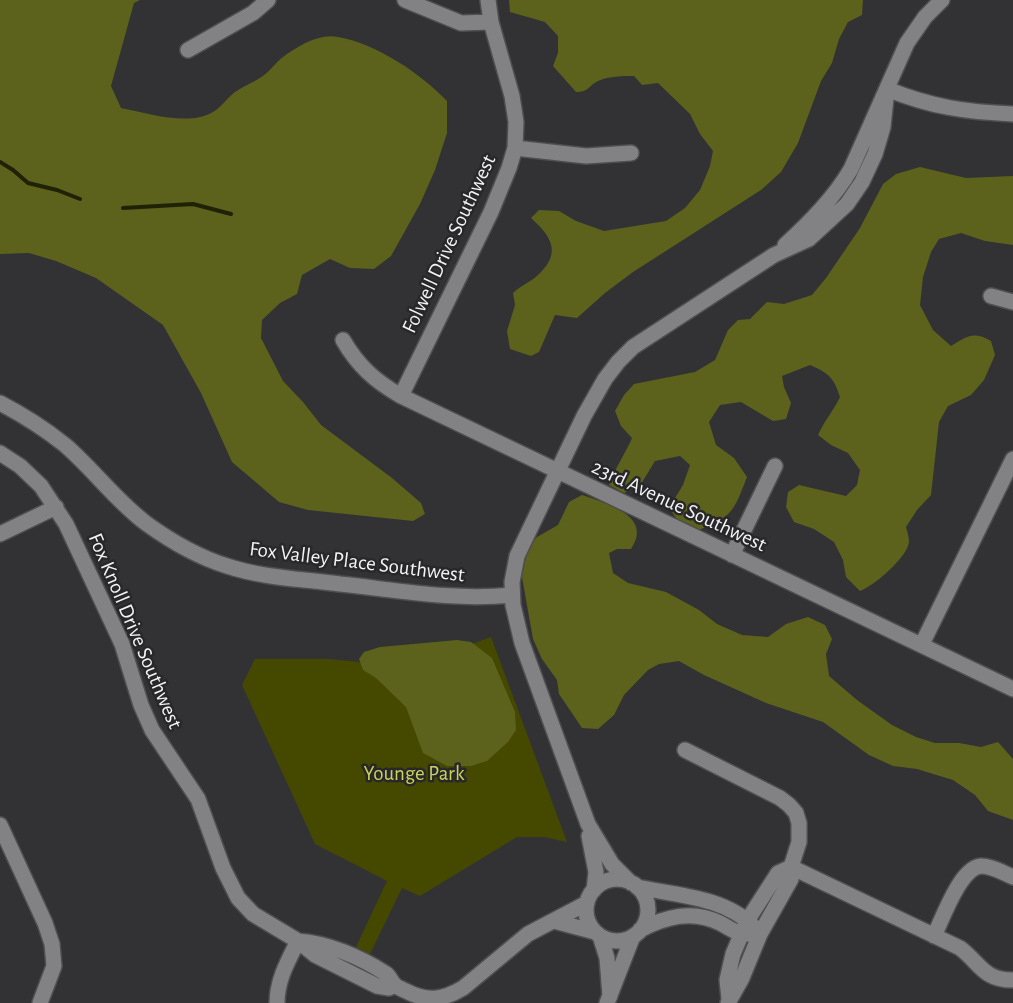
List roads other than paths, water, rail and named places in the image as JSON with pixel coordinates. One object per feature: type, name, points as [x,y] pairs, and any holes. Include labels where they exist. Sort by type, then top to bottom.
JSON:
[{"type":"street","points":[[188,50],[253,13],[268,0]]},
{"type":"street","points":[[405,0],[461,22],[490,22]]},
{"type":"street","name":"Folwell Drive Southwest","points":[[401,396],[491,212],[515,148],[516,134],[512,96],[490,22],[488,0]]},
{"type":"street","points":[[608,999],[607,958],[598,934],[589,924],[586,914],[596,872],[588,824],[522,643],[512,595],[513,573],[517,556],[594,397],[618,362],[633,347],[774,255],[810,221],[841,185],[851,169],[907,43],[925,17],[942,0]]},
{"type":"street","points":[[887,89],[926,103],[958,111],[1013,114]]},
{"type":"street","points":[[515,148],[586,156],[631,153]]},
{"type":"street","points":[[991,296],[1013,302]]},
{"type":"street","name":"23rd Avenue Southwest","points":[[343,340],[362,368],[385,387],[401,396],[1013,689]]},
{"type":"street","name":"Fox Valley Place Southwest","points":[[0,403],[64,445],[124,505],[147,524],[175,543],[213,561],[241,570],[273,576],[443,596],[512,595]]},
{"type":"street","points":[[0,453],[32,476],[56,507],[0,534]]},
{"type":"street","points":[[922,644],[1007,486],[1013,459]]},
{"type":"street","points":[[732,555],[775,466]]},
{"type":"street","name":"Fox Knoll Drive Southwest","points":[[56,507],[122,644],[141,705],[152,730],[198,799],[233,890],[254,914],[298,941],[315,955],[368,981],[389,988],[394,985],[424,1001],[452,994],[463,988],[521,939],[554,921]]},
{"type":"street","points":[[685,750],[769,791],[789,805],[796,813],[801,834],[791,867],[791,879],[760,934],[732,1002]]},
{"type":"street","points":[[588,824],[612,864],[643,894],[647,903],[645,922],[636,933],[608,999]]},
{"type":"street","points":[[0,825],[45,923],[52,944],[54,966],[40,1003]]},
{"type":"street","points":[[732,1002],[727,980],[733,954],[744,928],[778,873],[791,867]]},
{"type":"street","points":[[791,867],[960,948],[981,970],[992,977],[1013,980]]},
{"type":"street","points":[[934,936],[961,881],[971,870],[977,867],[989,867],[1013,877]]},
{"type":"street","points":[[554,921],[590,896],[602,883],[621,880],[723,905],[744,928]]},
{"type":"street","points":[[554,921],[616,941],[659,920],[678,915],[716,921],[760,934]]},
{"type":"street","points":[[277,1003],[281,976],[298,941]]},
{"type":"waterway","points":[[0,162],[28,183],[57,190],[80,199]]},
{"type":"waterway","points":[[123,208],[193,204],[231,214]]},
{"type":"park label","name":"Younge Park","points":[[414,774]]}]
